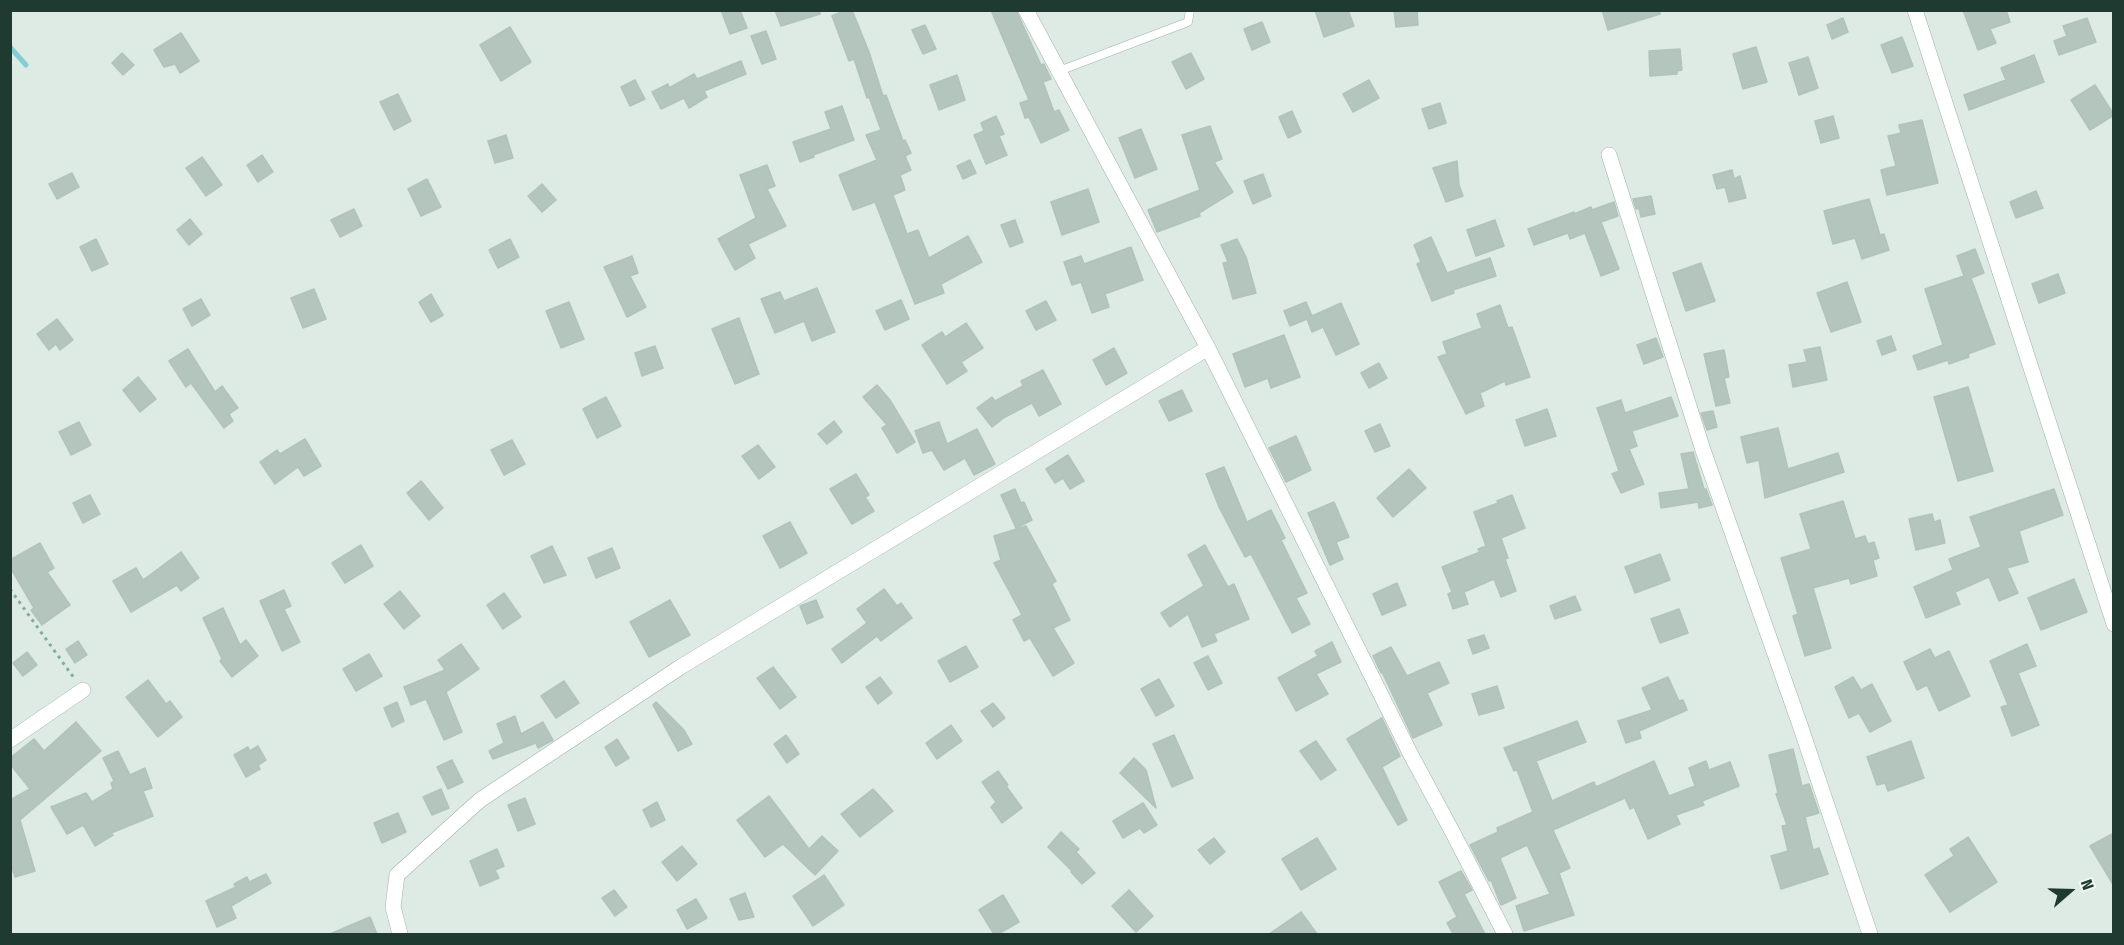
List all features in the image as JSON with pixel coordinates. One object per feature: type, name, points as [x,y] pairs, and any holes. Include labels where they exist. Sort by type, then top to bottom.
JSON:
[{"type":"street","points":[[1026,10],[1208,348],[1411,755],[1454,833],[1505,934]]},
{"type":"street","points":[[1915,10],[2114,624]]},
{"type":"street","points":[[1610,155],[1702,450],[1800,725],[1870,934]]},
{"type":"street","points":[[400,934],[393,907],[397,875],[480,800],[682,666],[1208,348]]},
{"type":"street","points":[[10,740],[82,690]]},
{"type":"lane","points":[[1059,72],[1188,22],[1190,10]]},
{"type":"path","points":[[10,589],[82,690]]},
{"type":"building","points":[[721,10],[740,10],[747,28],[730,34]]},
{"type":"building","points":[[775,10],[820,10],[820,14],[781,26]]},
{"type":"building","points":[[852,10],[883,96],[886,95],[903,141],[905,140],[911,153],[905,156],[911,170],[900,175],[905,190],[893,195],[907,234],[918,230],[929,258],[968,236],[982,262],[941,284],[944,293],[915,304],[875,202],[853,210],[839,175],[877,160],[866,135],[881,130],[854,59],[849,61],[832,16]]},
{"type":"building","points":[[991,10],[1016,10],[1041,65],[1044,64],[1051,79],[1043,82],[1054,112],[1059,110],[1069,130],[1041,143],[1029,117],[1025,118],[1020,103],[1029,100]]},
{"type":"building","points":[[1315,10],[1348,10],[1354,26],[1324,37]]},
{"type":"building","points":[[1394,10],[1417,10],[1418,25],[1396,27]]},
{"type":"building","points":[[1602,10],[1660,10],[1660,14],[1608,30]]},
{"type":"building","points":[[1963,10],[2006,10],[2010,22],[1990,29],[1996,43],[1978,50]]},
{"type":"building","points":[[1843,18],[1848,32],[1832,39],[1827,25]]},
{"type":"building","points":[[2087,18],[2096,42],[2059,55],[2054,41],[2067,36],[2063,26]]},
{"type":"building","points":[[1262,22],[1270,42],[1252,50],[1244,29]]},
{"type":"building","points":[[925,25],[936,49],[923,54],[912,30]]},
{"type":"building","points":[[510,27],[531,62],[501,81],[480,45]]},
{"type":"building","points":[[766,31],[776,59],[762,64],[751,36]]},
{"type":"building","points":[[181,33],[199,61],[180,73],[175,64],[164,67],[154,50]]},
{"type":"building","points":[[1902,37],[1913,66],[1892,73],[1881,45]]},
{"type":"building","points":[[1756,47],[1767,82],[1743,89],[1733,54]]},
{"type":"building","points":[[1680,49],[1682,70],[1677,71],[1677,74],[1650,76],[1649,51]]},
{"type":"building","points":[[122,53],[134,65],[123,75],[112,63]]},
{"type":"building","points":[[1191,53],[1204,79],[1186,89],[1172,62]]},
{"type":"building","points":[[2034,55],[2044,82],[1969,110],[1964,95],[2006,80],[2001,68]]},
{"type":"building","points":[[1808,57],[1818,88],[1799,95],[1789,63]]},
{"type":"building","points":[[741,61],[746,74],[704,91],[707,97],[689,108],[684,98],[661,109],[652,92],[668,84],[669,88],[694,74],[697,79]]},
{"type":"building","points":[[957,75],[965,100],[939,110],[930,85]]},
{"type":"building","points":[[635,80],[645,99],[630,106],[621,87]]},
{"type":"building","points":[[1369,80],[1379,98],[1353,112],[1343,94]]},
{"type":"building","points":[[2095,85],[2114,115],[2090,130],[2071,100]]},
{"type":"building","points":[[398,94],[411,121],[394,130],[380,102]]},
{"type":"building","points":[[1440,103],[1446,123],[1429,129],[1422,109]]},
{"type":"building","points":[[842,106],[854,140],[800,162],[793,142],[831,129],[825,112]]},
{"type":"building","points":[[1292,111],[1301,132],[1288,138],[1279,117]]},
{"type":"building","points":[[996,116],[1004,134],[999,136],[1007,155],[986,164],[974,135],[984,131],[981,123]]},
{"type":"building","points":[[1833,116],[1839,138],[1821,143],[1815,121]]},
{"type":"building","points":[[1922,120],[1938,183],[1887,195],[1881,170],[1896,166],[1888,136],[1901,133],[1899,125]]},
{"type":"building","points":[[1210,126],[1222,159],[1214,162],[1233,192],[1199,213],[1200,216],[1157,232],[1148,210],[1200,190],[1182,135]]},
{"type":"building","points":[[1141,129],[1157,169],[1135,178],[1119,138]]},
{"type":"building","points":[[506,135],[513,158],[495,163],[488,141]]},
{"type":"building","points":[[262,155],[273,172],[258,182],[247,165]]},
{"type":"building","points":[[202,157],[222,185],[206,196],[186,168]]},
{"type":"building","points":[[970,160],[976,173],[963,179],[957,166]]},
{"type":"building","points":[[1457,161],[1459,185],[1463,196],[1446,202],[1433,168]]},
{"type":"building","points":[[767,165],[775,186],[767,189],[786,226],[748,244],[755,258],[735,270],[718,239],[756,218],[740,175]]},
{"type":"building","points":[[1732,170],[1734,179],[1740,176],[1746,198],[1729,202],[1725,187],[1717,189],[1713,175]]},
{"type":"building","points":[[72,173],[79,187],[57,199],[49,184]]},
{"type":"building","points":[[1263,174],[1271,196],[1253,204],[1244,181]]},
{"type":"building","points":[[427,179],[441,207],[421,216],[408,189]]},
{"type":"building","points":[[542,184],[556,200],[542,212],[528,196]]},
{"type":"building","points":[[1088,189],[1099,222],[1062,235],[1051,202]]},
{"type":"building","points":[[2036,191],[2043,208],[2016,218],[2010,202]]},
{"type":"building","points":[[1651,196],[1655,214],[1641,217],[1639,208],[1636,209],[1633,199]]},
{"type":"building","points":[[1869,199],[1880,235],[1884,234],[1889,250],[1862,259],[1855,238],[1833,244],[1824,211]]},
{"type":"building","points":[[1614,202],[1618,216],[1601,222],[1619,269],[1601,276],[1585,233],[1570,239],[1568,233],[1534,245],[1528,229],[1574,212],[1574,214],[1591,207],[1592,210]]},
{"type":"building","points":[[354,209],[362,226],[340,237],[331,220]]},
{"type":"building","points":[[190,219],[202,234],[189,245],[177,230]]},
{"type":"building","points":[[1015,220],[1023,242],[1010,247],[1001,225]]},
{"type":"building","points":[[1495,220],[1504,246],[1476,256],[1467,230]]},
{"type":"building","points":[[1431,237],[1447,273],[1490,258],[1496,276],[1453,290],[1454,293],[1432,301],[1417,264],[1421,262],[1414,245]]},
{"type":"building","points":[[96,239],[108,264],[92,271],[80,247]]},
{"type":"building","points":[[510,239],[519,257],[498,268],[489,250]]},
{"type":"building","points":[[1237,239],[1246,257],[1256,293],[1233,299],[1223,263],[1228,262],[1221,245]]},
{"type":"building","points":[[1131,247],[1143,280],[1105,294],[1109,307],[1092,313],[1081,282],[1072,285],[1064,262],[1081,256],[1084,264]]},
{"type":"building","points":[[1975,249],[1984,273],[1971,278],[1995,344],[1949,364],[1948,360],[1918,370],[1913,356],[1943,345],[1925,289],[1964,276],[1957,256]]},
{"type":"building","points":[[632,256],[638,273],[630,276],[646,307],[627,317],[604,267]]},
{"type":"building","points":[[1701,263],[1715,301],[1686,311],[1673,273]]},
{"type":"building","points":[[2058,274],[2065,293],[2039,303],[2032,284]]},
{"type":"building","points":[[1847,282],[1861,322],[1831,332],[1817,293]]},
{"type":"building","points":[[817,288],[835,332],[812,341],[804,321],[775,333],[761,299],[780,292],[784,301]]},
{"type":"building","points":[[314,289],[326,319],[303,328],[291,298]]},
{"type":"building","points":[[431,294],[443,315],[431,322],[419,302]]},
{"type":"building","points":[[201,299],[210,315],[192,326],[183,309]]},
{"type":"building","points":[[901,300],[909,319],[885,330],[876,311]]},
{"type":"building","points":[[1046,301],[1056,320],[1036,330],[1026,311]]},
{"type":"building","points":[[569,302],[584,339],[561,348],[546,311]]},
{"type":"building","points":[[1306,302],[1312,316],[1341,303],[1359,344],[1336,355],[1323,327],[1312,332],[1307,319],[1290,326],[1284,311]]},
{"type":"building","points":[[1500,305],[1508,328],[1512,327],[1530,377],[1506,385],[1505,381],[1480,393],[1484,406],[1466,414],[1438,357],[1447,354],[1443,342],[1482,328],[1477,314]]},
{"type":"building","points":[[739,318],[759,374],[735,384],[712,329]]},
{"type":"building","points":[[57,319],[73,340],[60,350],[56,344],[49,350],[37,334]]},
{"type":"building","points":[[966,323],[983,348],[961,362],[967,371],[947,384],[922,345],[942,332],[945,337]]},
{"type":"building","points":[[1284,335],[1300,377],[1271,388],[1268,378],[1245,387],[1233,354]]},
{"type":"building","points":[[1891,336],[1896,350],[1882,355],[1877,341]]},
{"type":"building","points":[[1656,338],[1663,357],[1644,364],[1637,345]]},
{"type":"building","points":[[655,346],[663,368],[642,376],[635,353]]},
{"type":"building","points":[[1820,347],[1827,380],[1793,387],[1789,365],[1807,362],[1804,350]]},
{"type":"building","points":[[1114,348],[1127,373],[1106,385],[1093,360]]},
{"type":"building","points":[[188,349],[215,392],[222,386],[238,408],[229,414],[233,421],[224,428],[191,383],[186,387],[169,361]]},
{"type":"building","points":[[1724,350],[1729,377],[1724,378],[1730,403],[1716,406],[1704,354]]},
{"type":"building","points":[[1379,363],[1387,378],[1369,388],[1361,373]]},
{"type":"building","points":[[1043,370],[1061,404],[1039,416],[1032,403],[1005,417],[992,427],[977,408],[992,397],[995,401],[1023,386],[1021,381]]},
{"type":"building","points":[[138,377],[156,399],[140,412],[123,390]]},
{"type":"building","points":[[877,385],[890,400],[915,442],[897,453],[882,428],[887,425],[863,397]]},
{"type":"building","points":[[1968,387],[1993,471],[1958,481],[1934,397]]},
{"type":"building","points":[[1182,390],[1192,411],[1169,421],[1159,401]]},
{"type":"building","points":[[606,397],[621,426],[597,438],[583,409]]},
{"type":"building","points":[[1671,397],[1678,416],[1632,431],[1637,446],[1629,449],[1644,484],[1621,493],[1612,474],[1619,471],[1597,408],[1621,400],[1625,413]]},
{"type":"building","points":[[1547,409],[1556,436],[1525,446],[1516,420]]},
{"type":"building","points":[[1713,411],[1717,427],[1707,430],[1701,413]]},
{"type":"building","points":[[834,421],[842,432],[827,444],[818,434]]},
{"type":"building","points":[[79,422],[91,445],[71,455],[59,432]]},
{"type":"building","points":[[939,422],[947,444],[977,429],[995,464],[974,475],[965,458],[944,470],[932,450],[923,453],[915,431]]},
{"type":"building","points":[[1380,424],[1390,446],[1375,452],[1365,431]]},
{"type":"building","points":[[1778,428],[1788,469],[1838,453],[1844,472],[1765,498],[1759,460],[1747,463],[1741,437]]},
{"type":"building","points":[[1296,436],[1311,470],[1286,482],[1269,448]]},
{"type":"building","points":[[305,439],[321,466],[304,476],[298,467],[275,484],[260,462],[277,450],[280,454]]},
{"type":"building","points":[[512,440],[525,464],[504,475],[491,450]]},
{"type":"building","points":[[758,445],[775,467],[759,479],[742,456]]},
{"type":"building","points":[[1693,452],[1704,489],[1712,505],[1699,508],[1698,502],[1661,508],[1659,493],[1689,489],[1681,454]]},
{"type":"building","points":[[1068,455],[1084,481],[1070,489],[1063,478],[1055,483],[1046,469]]},
{"type":"building","points":[[1224,467],[1247,522],[1271,510],[1285,538],[1281,540],[1307,593],[1296,598],[1310,624],[1292,633],[1251,554],[1245,557],[1219,507],[1206,474]]},
{"type":"building","points":[[1409,469],[1426,488],[1393,517],[1377,498]]},
{"type":"building","points":[[856,474],[869,495],[865,497],[874,511],[852,524],[830,489]]},
{"type":"building","points":[[421,481],[443,508],[429,520],[407,493]]},
{"type":"building","points":[[1015,489],[1032,520],[1016,528],[1001,495]]},
{"type":"building","points":[[2054,489],[2063,515],[2019,531],[2028,562],[2007,568],[2018,593],[1999,601],[1989,577],[1955,592],[1960,604],[1926,618],[1914,587],[1953,570],[1949,559],[1981,547],[1970,517]]},
{"type":"building","points":[[90,495],[100,514],[83,523],[73,503]]},
{"type":"building","points":[[1512,495],[1525,528],[1501,538],[1508,558],[1505,559],[1516,591],[1501,597],[1494,579],[1464,592],[1468,604],[1453,609],[1448,594],[1452,592],[1442,567],[1480,552],[1478,549],[1486,546],[1474,512]]},
{"type":"building","points":[[1843,501],[1855,539],[1865,536],[1868,544],[1874,542],[1879,558],[1873,560],[1877,576],[1851,584],[1849,578],[1813,588],[1831,648],[1805,656],[1793,616],[1798,614],[1781,558],[1811,549],[1800,514]]},
{"type":"building","points":[[1334,502],[1349,537],[1336,542],[1343,559],[1330,565],[1308,513]]},
{"type":"building","points":[[1932,514],[1934,522],[1940,520],[1945,543],[1916,550],[1909,519]]},
{"type":"building","points":[[790,522],[807,553],[780,568],[763,536]]},
{"type":"building","points":[[1026,526],[1056,581],[1052,584],[1070,620],[1053,628],[1074,663],[1053,676],[1030,638],[1024,641],[1013,620],[1022,615],[994,563],[1001,560],[994,536]]},
{"type":"building","points":[[40,543],[54,568],[47,572],[70,605],[42,625],[31,610],[34,608],[10,567],[10,560]]},
{"type":"building","points":[[361,545],[373,566],[345,583],[332,563]]},
{"type":"building","points":[[1205,545],[1228,587],[1234,584],[1249,619],[1214,634],[1217,641],[1202,647],[1188,614],[1170,627],[1161,613],[1204,586],[1188,555]]},
{"type":"building","points":[[552,546],[566,575],[544,583],[531,556]]},
{"type":"building","points":[[612,548],[620,568],[596,578],[588,558]]},
{"type":"building","points":[[181,552],[199,578],[181,591],[177,585],[131,612],[113,581],[136,568],[143,580]]},
{"type":"building","points":[[1660,554],[1670,580],[1635,593],[1625,567]]},
{"type":"building","points":[[2074,579],[2087,612],[2041,630],[2028,598]]},
{"type":"building","points":[[1397,583],[1406,605],[1382,615],[1373,594]]},
{"type":"building","points":[[884,589],[897,606],[901,603],[912,618],[881,641],[877,636],[842,663],[832,649],[867,623],[857,609]]},
{"type":"building","points":[[284,590],[291,606],[284,609],[300,642],[282,651],[260,601]]},
{"type":"building","points":[[400,591],[420,616],[404,629],[384,604]]},
{"type":"building","points":[[504,593],[521,617],[503,629],[487,605]]},
{"type":"building","points":[[1575,596],[1581,610],[1555,619],[1550,606]]},
{"type":"building","points":[[670,600],[690,635],[649,657],[630,622]]},
{"type":"building","points":[[816,600],[823,617],[807,624],[800,606]]},
{"type":"building","points":[[223,608],[240,645],[246,640],[258,656],[232,677],[220,661],[222,659],[203,618]]},
{"type":"building","points":[[1679,609],[1688,633],[1660,643],[1651,619]]},
{"type":"building","points":[[1484,635],[1489,648],[1473,654],[1468,640]]},
{"type":"building","points":[[78,641],[87,655],[75,663],[66,649]]},
{"type":"building","points":[[1332,642],[1341,662],[1316,674],[1328,694],[1296,711],[1278,678],[1318,656],[1315,651]]},
{"type":"building","points":[[461,644],[479,669],[446,692],[462,732],[444,740],[426,699],[411,705],[404,687],[445,670],[438,660]]},
{"type":"building","points":[[2027,644],[2036,666],[2018,673],[2039,725],[2012,736],[2001,707],[2008,705],[1990,661]]},
{"type":"building","points":[[966,646],[978,667],[950,682],[938,661]]},
{"type":"building","points":[[1391,647],[1407,676],[1439,662],[1449,683],[1427,693],[1442,725],[1413,738],[1373,656]]},
{"type":"building","points":[[1930,649],[1935,658],[1949,651],[1970,696],[1939,711],[1927,685],[1917,690],[1904,662]]},
{"type":"building","points":[[27,652],[37,665],[23,676],[13,663]]},
{"type":"building","points":[[369,654],[382,676],[356,691],[343,669]]},
{"type":"building","points":[[1208,656],[1222,683],[1208,690],[1194,663]]},
{"type":"building","points":[[773,667],[796,697],[780,709],[757,678]]},
{"type":"building","points":[[880,677],[892,693],[878,704],[866,687]]},
{"type":"building","points":[[1668,677],[1679,701],[1683,700],[1687,710],[1639,731],[1641,738],[1626,743],[1618,721],[1652,710],[1642,688]]},
{"type":"building","points":[[1853,677],[1861,690],[1872,684],[1891,721],[1870,732],[1859,713],[1849,718],[1835,687]]},
{"type":"building","points":[[1159,679],[1174,706],[1156,716],[1141,689]]},
{"type":"building","points":[[148,680],[166,704],[170,701],[182,717],[158,737],[126,697]]},
{"type":"building","points":[[564,681],[579,703],[556,718],[541,696]]},
{"type":"building","points":[[1497,686],[1504,708],[1479,715],[1472,694]]},
{"type":"building","points":[[397,702],[404,721],[392,727],[384,708]]},
{"type":"building","points":[[656,702],[684,730],[692,744],[678,751],[653,705]]},
{"type":"building","points":[[993,703],[1005,718],[993,727],[981,711]]},
{"type":"building","points":[[515,716],[521,734],[543,722],[553,740],[538,748],[536,743],[493,759],[489,751],[504,743],[497,724]]},
{"type":"building","points":[[1382,718],[1400,756],[1382,767],[1407,820],[1398,825],[1347,739]]},
{"type":"building","points":[[1577,721],[1586,742],[1536,761],[1552,801],[1594,782],[1596,787],[1654,761],[1669,796],[1695,786],[1689,768],[1706,761],[1709,770],[1730,762],[1739,786],[1702,801],[1704,805],[1676,815],[1680,824],[1648,839],[1634,807],[1630,809],[1625,798],[1553,830],[1570,868],[1559,873],[1574,915],[1524,931],[1516,906],[1550,894],[1527,845],[1500,858],[1516,898],[1501,905],[1491,880],[1489,881],[1470,845],[1498,832],[1497,828],[1533,812],[1517,770],[1514,771],[1504,748]]},
{"type":"building","points":[[76,722],[101,751],[20,820],[35,871],[15,877],[10,862],[10,800],[30,789],[10,764],[10,758],[34,739],[44,751]]},
{"type":"building","points":[[951,725],[962,741],[937,759],[926,743]]},
{"type":"building","points":[[786,735],[799,754],[787,763],[774,744]]},
{"type":"building","points":[[1174,735],[1193,778],[1172,787],[1153,744]]},
{"type":"building","points":[[617,739],[629,758],[616,766],[605,747]]},
{"type":"building","points":[[1316,741],[1336,770],[1321,780],[1300,751]]},
{"type":"building","points":[[1911,741],[1924,778],[1888,791],[1885,783],[1877,785],[1867,757]]},
{"type":"building","points":[[258,746],[266,760],[258,765],[260,769],[246,777],[234,755],[248,747],[250,751]]},
{"type":"building","points":[[1793,749],[1802,786],[1809,784],[1819,813],[1805,817],[1813,850],[1819,848],[1828,874],[1781,889],[1771,856],[1788,851],[1782,826],[1787,825],[1776,794],[1778,793],[1769,755]]},
{"type":"building","points":[[118,751],[130,775],[145,768],[152,788],[143,791],[153,816],[111,833],[113,835],[95,846],[83,825],[67,834],[51,807],[86,793],[92,802],[113,789],[111,783],[114,781],[103,758]]},
{"type":"building","points":[[1134,758],[1146,770],[1156,808],[1120,773]]},
{"type":"building","points":[[452,760],[463,782],[448,789],[437,767]]},
{"type":"building","points":[[998,771],[1022,808],[1002,823],[991,807],[996,802],[982,782]]},
{"type":"building","points":[[441,789],[449,808],[432,815],[423,797]]},
{"type":"building","points":[[873,789],[893,811],[860,837],[841,814]]},
{"type":"building","points":[[769,796],[809,849],[822,836],[838,851],[815,875],[783,844],[765,857],[737,820]]},
{"type":"building","points":[[525,798],[535,824],[518,831],[508,805]]},
{"type":"building","points":[[657,802],[665,820],[651,827],[643,810]]},
{"type":"building","points":[[1143,803],[1157,825],[1144,833],[1140,828],[1123,838],[1113,821]]},
{"type":"building","points":[[398,813],[406,832],[382,843],[374,823]]},
{"type":"building","points":[[1061,832],[1079,849],[1076,852],[1095,873],[1082,884],[1048,847]]},
{"type":"building","points":[[2114,833],[2114,886],[2090,846]]},
{"type":"building","points":[[1968,837],[1997,882],[1950,912],[1925,875],[1954,856],[1950,849]]},
{"type":"building","points":[[1214,838],[1225,852],[1210,864],[1198,850]]},
{"type":"building","points":[[1317,838],[1336,869],[1301,890],[1282,859]]},
{"type":"building","points":[[682,846],[697,864],[677,881],[662,862]]},
{"type":"building","points":[[497,849],[504,866],[495,870],[499,878],[480,886],[470,861]]},
{"type":"building","points":[[1461,871],[1472,890],[1464,894],[1485,934],[1453,934],[1447,923],[1457,917],[1439,882]]},
{"type":"building","points":[[266,874],[271,883],[231,906],[236,918],[217,927],[206,901],[236,887],[234,884],[247,877],[249,882]]},
{"type":"building","points":[[824,875],[844,905],[813,926],[793,896]]},
{"type":"building","points":[[614,890],[627,907],[615,916],[602,898]]},
{"type":"building","points":[[1129,890],[1153,916],[1136,932],[1112,906]]},
{"type":"building","points":[[745,893],[754,917],[739,920],[730,899]]},
{"type":"building","points":[[1003,895],[1019,922],[994,934],[979,910]]},
{"type":"building","points":[[696,899],[707,918],[687,929],[677,910]]},
{"type":"building","points":[[1301,912],[1317,934],[1269,934]]},
{"type":"building","points":[[370,917],[377,934],[330,934]]},
{"type":"waterway","points":[[10,47],[26,65]]}]
